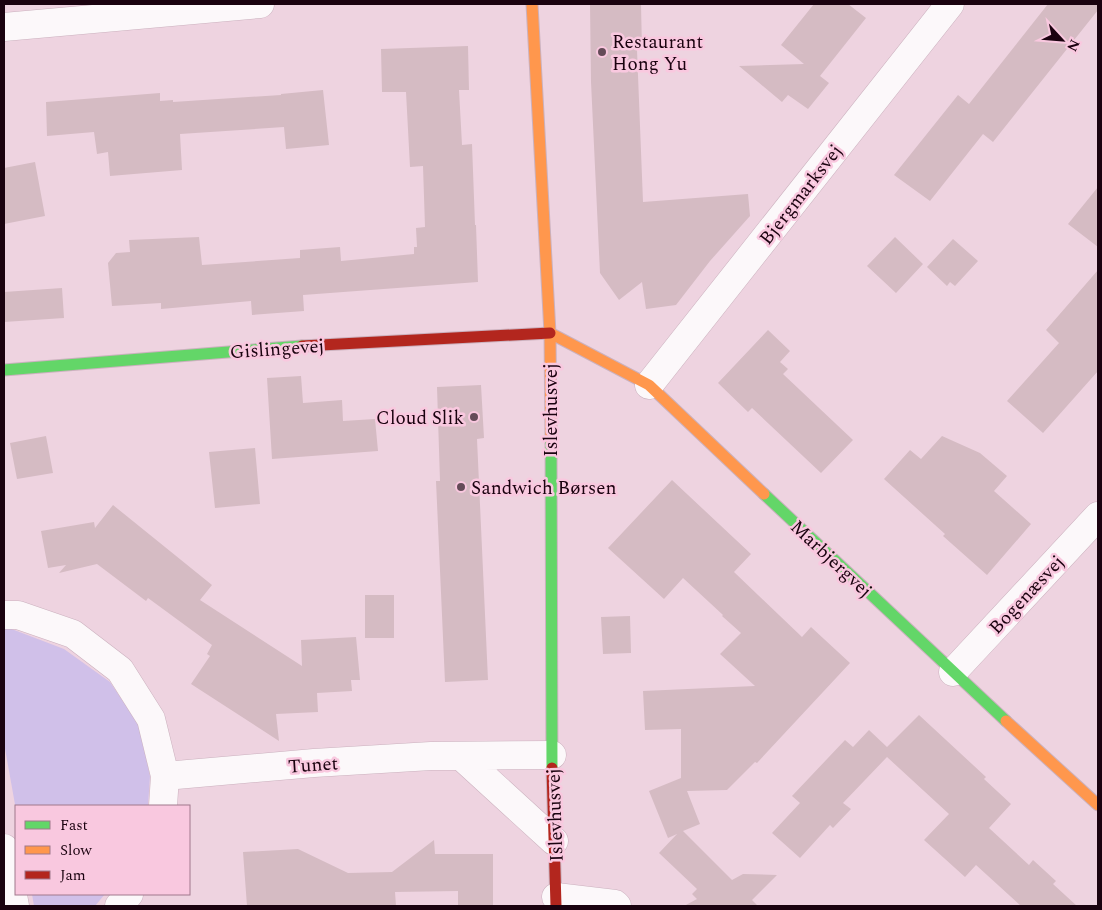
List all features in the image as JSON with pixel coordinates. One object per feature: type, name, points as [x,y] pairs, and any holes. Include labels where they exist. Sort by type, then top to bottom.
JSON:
[{"type":"street","points":[[4,27],[260,4]]},
{"type":"street","name":"Islevhusvej","points":[[532,4],[550,333],[552,755],[556,902]]},
{"type":"street","name":"Bjergmarksvej","points":[[649,385],[950,4]]},
{"type":"street","name":"Gislingevej","points":[[4,370],[330,344],[550,333]]},
{"type":"street","name":"Marbjergvej","points":[[550,333],[649,385],[953,672],[1098,805]]},
{"type":"street","name":"Bogenæsvej","points":[[953,672],[1098,516]]},
{"type":"street","points":[[4,615],[18,615],[74,634],[120,670],[151,719],[165,776],[163,805]]},
{"type":"street","name":"Tunet","points":[[165,776],[314,763],[431,756],[552,755]]},
{"type":"street","points":[[462,756],[554,841]]},
{"type":"street","points":[[4,848],[14,906]]},
{"type":"street","points":[[120,906],[128,895]]},
{"type":"street","points":[[556,902],[615,904],[617,906]]},
{"type":"shaded area","points":[[4,628],[9,628],[64,649],[110,682],[139,725],[150,776],[148,805],[15,805],[4,743]]},
{"type":"shaded area","points":[[32,895],[104,895],[95,906],[34,906]]},
{"type":"building","points":[[590,4],[641,4],[642,50],[637,50],[643,202],[748,194],[750,216],[710,261],[676,305],[646,309],[642,282],[619,300],[600,273],[591,82]]},
{"type":"building","points":[[814,4],[848,4],[866,18],[820,76],[829,83],[808,109],[788,95],[782,102],[739,66],[804,64],[781,45]]},
{"type":"building","points":[[1048,4],[1098,4],[1098,10],[993,142],[983,134],[930,201],[894,175],[958,95],[969,104]]},
{"type":"building","points":[[468,46],[469,90],[459,90],[462,145],[472,144],[478,282],[303,295],[304,311],[252,315],[251,301],[161,309],[161,303],[112,306],[108,263],[116,253],[130,252],[129,240],[199,237],[202,265],[300,258],[300,250],[340,247],[341,261],[414,254],[414,247],[417,247],[416,228],[425,227],[423,166],[410,167],[406,92],[382,92],[381,49]]},
{"type":"building","points":[[323,90],[329,145],[286,149],[284,127],[180,134],[182,170],[110,176],[108,152],[97,154],[94,132],[47,136],[46,102],[160,93],[160,101],[173,100],[173,102],[281,95]]},
{"type":"building","points":[[35,162],[45,216],[4,224],[4,168]]},
{"type":"building","points":[[1098,187],[1098,247],[1068,224]]},
{"type":"building","points":[[895,237],[923,264],[896,293],[867,266]]},
{"type":"building","points":[[953,239],[978,261],[955,286],[950,282],[947,286],[927,267]]},
{"type":"building","points":[[1098,270],[1098,371],[1043,433],[1007,401],[1059,343],[1046,330]]},
{"type":"building","points":[[62,288],[64,318],[4,322],[4,292]]},
{"type":"building","points":[[768,330],[790,351],[780,362],[788,369],[783,374],[853,440],[821,473],[752,408],[748,412],[718,383]]},
{"type":"building","points":[[301,376],[303,403],[342,400],[343,421],[375,419],[378,451],[272,459],[267,378]]},
{"type":"building","points":[[481,385],[484,438],[477,439],[488,680],[445,682],[436,481],[440,481],[437,387]]},
{"type":"building","points":[[46,436],[53,473],[17,479],[10,443]]},
{"type":"building","points":[[942,436],[980,453],[1007,476],[994,491],[1031,524],[987,575],[884,479],[910,450],[921,459]]},
{"type":"building","points":[[255,448],[260,504],[215,508],[209,452]]},
{"type":"building","points":[[672,480],[751,554],[734,572],[802,637],[811,627],[850,663],[757,763],[755,762],[727,790],[687,791],[700,824],[683,831],[732,880],[743,874],[777,875],[752,900],[758,906],[684,906],[697,899],[692,894],[697,889],[659,853],[677,834],[668,838],[649,791],[681,778],[681,729],[645,730],[643,691],[755,686],[720,654],[741,633],[723,615],[683,578],[664,599],[608,548]]},
{"type":"building","points":[[113,505],[212,585],[200,600],[302,666],[301,640],[356,637],[360,680],[351,680],[352,691],[317,693],[318,712],[276,714],[279,741],[191,684],[210,656],[207,654],[212,645],[148,598],[146,601],[97,564],[59,573],[66,565],[48,568],[41,531],[94,522],[95,528]]},
{"type":"building","points":[[365,595],[394,595],[394,638],[365,638]]},
{"type":"building","points":[[630,616],[631,653],[603,654],[601,617]]},
{"type":"building","points":[[919,715],[986,777],[984,779],[1011,804],[989,828],[1029,865],[1033,860],[1056,881],[1053,884],[1077,906],[1021,906],[976,865],[965,877],[924,840],[949,814],[887,757],[843,803],[851,809],[833,828],[830,825],[800,858],[772,833],[800,803],[792,796],[845,740],[853,747],[869,730],[887,747]]},
{"type":"building","points":[[434,840],[435,854],[493,854],[493,905],[458,906],[458,891],[395,892],[396,906],[247,906],[243,852],[298,849],[348,873],[392,872]]},
{"type":"traffic: fast","points":[[4,370],[302,346]]},
{"type":"traffic: fast","points":[[551,440],[552,768]]},
{"type":"traffic: fast","points":[[764,494],[1006,721]]},
{"type":"traffic: slow","points":[[532,4],[550,333],[551,440]]},
{"type":"traffic: slow","points":[[550,333],[649,385],[764,494]]},
{"type":"traffic: slow","points":[[1006,721],[1098,805]]},
{"type":"traffic: jam","points":[[302,346],[550,333]]},
{"type":"traffic: jam","points":[[552,768],[556,906]]},
{"type":"place","name":"Restaurant Hong Yu","points":[[602,52]]},
{"type":"place","name":"Cloud Slik","points":[[474,417]]},
{"type":"place","name":"Sandwich Børsen","points":[[461,487]]}]
